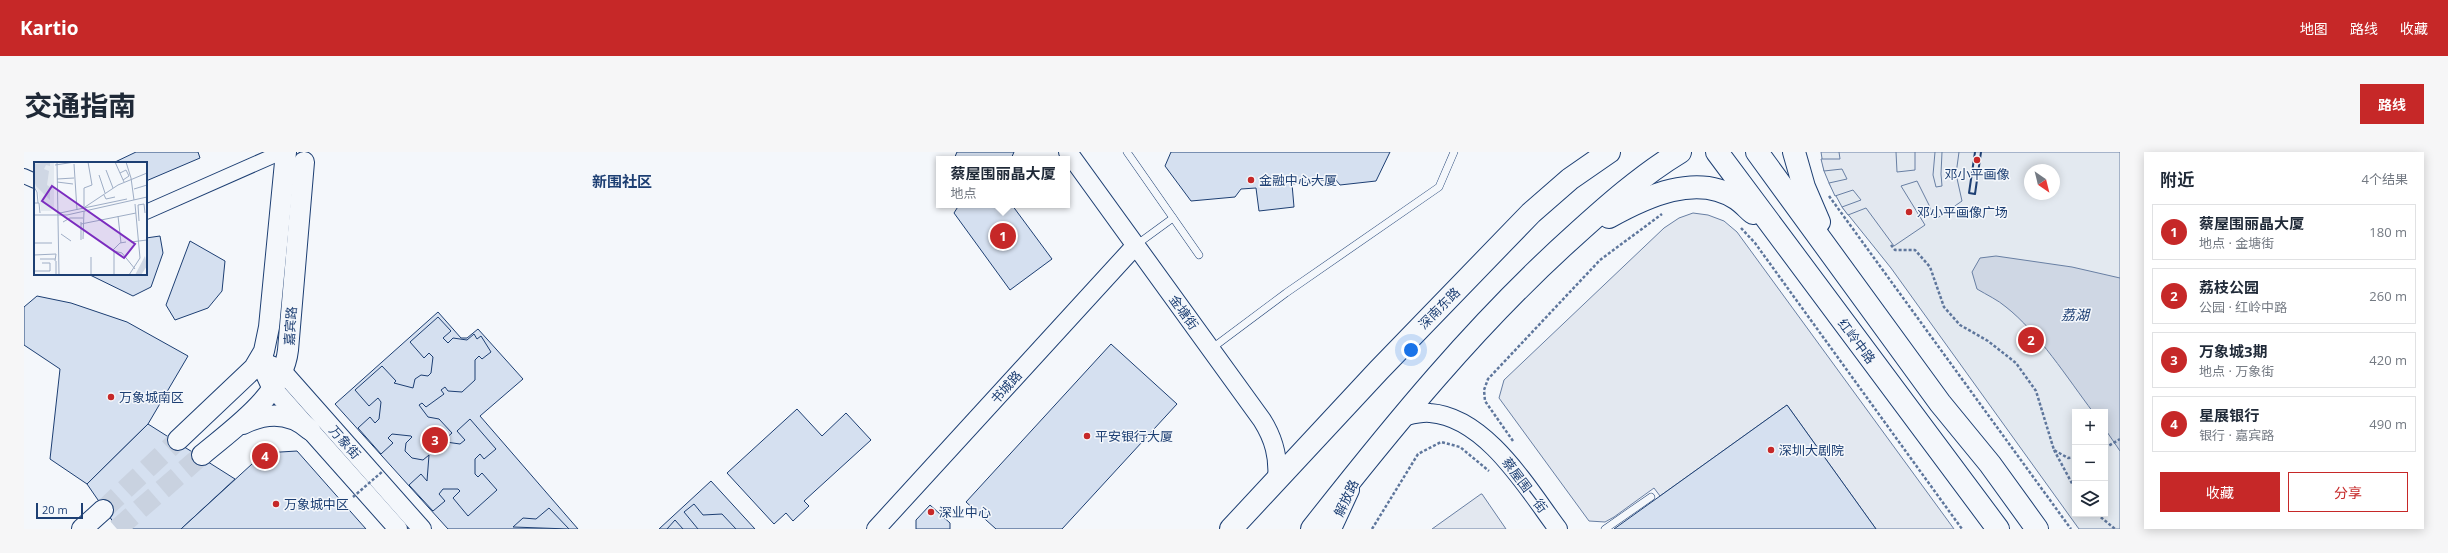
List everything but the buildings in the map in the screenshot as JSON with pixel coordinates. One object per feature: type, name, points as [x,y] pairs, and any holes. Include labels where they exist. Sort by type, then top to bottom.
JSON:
[{"type":"main road","name":"嘉宾路","points":[[262,357],[286,152]]},
{"type":"main road","points":[[1570,179],[1598,152]]},
{"type":"main road","name":"深南东路","points":[[1231,529],[1379,370],[1531,213],[1570,179],[1609,152]]},
{"type":"main road","points":[[1312,529],[1402,417],[1486,323],[1543,264],[1631,188],[1680,152]]},
{"type":"main road","name":"红岭中路","points":[[1717,152],[1998,529]]},
{"type":"main road","points":[[1757,152],[1940,402],[1990,464],[2037,529]]},
{"type":"main road","points":[[1794,152],[1804,187],[1834,256]]},
{"type":"main road","name":"嘉宾路","points":[[278,381],[288,350],[297,157]]},
{"type":"main road","points":[[1573,237],[1621,211],[1661,192],[1697,188],[1714,190],[1737,199],[1753,214],[1812,281]]},
{"type":"main road","points":[[178,440],[240,382],[262,357]]},
{"type":"main road","points":[[202,456],[221,439],[278,381]]},
{"type":"main road","points":[[221,439],[250,420],[270,415],[289,417],[310,430]]},
{"type":"main road","points":[[82,529],[103,510]]},
{"type":"street","points":[[147,212],[282,152]]},
{"type":"street","name":"金塘街","points":[[1068,152],[1268,430],[1277,454],[1277,480]]},
{"type":"street","points":[[24,176],[34,181]]},
{"type":"street","name":"书城路","points":[[876,529],[1136,245]]},
{"type":"street","name":"万象街","points":[[262,357],[267,381],[278,381],[422,529]]},
{"type":"street","name":"万象街","points":[[278,381],[310,430],[398,529]]},
{"type":"street","name":"蔡屋围一街","points":[[1402,417],[1430,413],[1452,418],[1511,451],[1558,529]]},
{"type":"street","name":"解放路","points":[[1332,529],[1361,467]]},
{"type":"lane","points":[[1127,152],[1199,254]]},
{"type":"lane","points":[[1211,349],[1286,293],[1439,187],[1454,152]]},
{"type":"lane","points":[[1136,245],[1173,218]]},
{"type":"lane","points":[[1605,529],[1651,497]]},
{"type":"path","points":[[1825,189],[2071,529]]},
{"type":"path","points":[[1511,451],[1485,401],[1484,390],[1488,379],[1600,260],[1654,218],[1668,211]]},
{"type":"path","points":[[1736,223],[1755,243],[1962,529]]},
{"type":"path","points":[[1891,245],[1895,250],[1915,250],[1930,267],[1944,307],[1960,325],[1988,341],[2016,363],[2036,391],[2054,450],[2072,483]]},
{"type":"path","points":[[2108,446],[2120,439]]},
{"type":"path","points":[[1372,529],[1418,454],[1441,442],[1460,446],[1489,471]]},
{"type":"path","points":[[2054,450],[2068,458],[2072,457]]},
{"type":"path","points":[[353,496],[383,470]]},
{"type":"path","points":[[2101,517],[2115,529]]},
{"type":"shaded area","points":[[1821,152],[2120,152],[2120,529],[2079,529],[1891,268],[1842,207],[1824,171]]},
{"type":"shaded area","points":[[1839,152],[1896,152],[1897,172],[1915,170],[1915,152],[1935,152],[1933,175],[1936,187],[1942,186],[1942,152],[1959,152],[1956,174],[1962,201],[1936,219],[1917,181],[1901,186],[1925,225],[1894,246],[1866,208],[1848,215],[1842,207],[1861,200],[1853,190],[1835,196],[1829,183],[1847,179],[1842,169],[1824,171],[1821,159],[1840,159]]},
{"type":"shaded area","points":[[1693,213],[1708,215],[1724,221],[1737,232],[1954,529],[1876,529],[1787,405],[1660,496],[1654,488],[1605,522],[1589,521],[1499,398],[1504,380],[1664,228],[1679,218]]},
{"type":"shaded area","points":[[1481,494],[1506,529],[1432,529]]},
{"type":"water","name":"荔湖","points":[[1996,256],[2072,267],[2120,278],[2120,451],[2108,433],[2108,409],[2091,409],[2030,329],[2003,304],[1977,289],[1972,272],[1980,258]]},
{"type":"tunnel","points":[[103,510],[178,440]]},
{"type":"tunnel","points":[[117,529],[202,455]]},
{"type":"wall","points":[[1975,152],[1969,193],[1975,194],[1981,152]]},
{"type":"place","name":"邓小平画像","points":[[1977,160]]},
{"type":"place","name":"金融中心大厦","points":[[1251,180]]},
{"type":"place","name":"邓小平画像广场","points":[[1909,212]]},
{"type":"place","name":"蔡屋围丽晶大厦","points":[[1003,236]]},
{"type":"place","name":"荔枝公园","points":[[2031,340]]},
{"type":"place","name":"万象城南区","points":[[111,397]]},
{"type":"place","name":"平安银行大厦","points":[[1087,436]]},
{"type":"place","name":"万象城3期","points":[[435,440]]},
{"type":"place","name":"深圳大剧院","points":[[1771,450]]},
{"type":"place","name":"星展银行","points":[[265,456]]},
{"type":"place","name":"万象城中区","points":[[276,504]]},
{"type":"place","name":"深业中心","points":[[931,512]]},
{"type":"district","name":"新围社区","points":[[622,181]]}]
